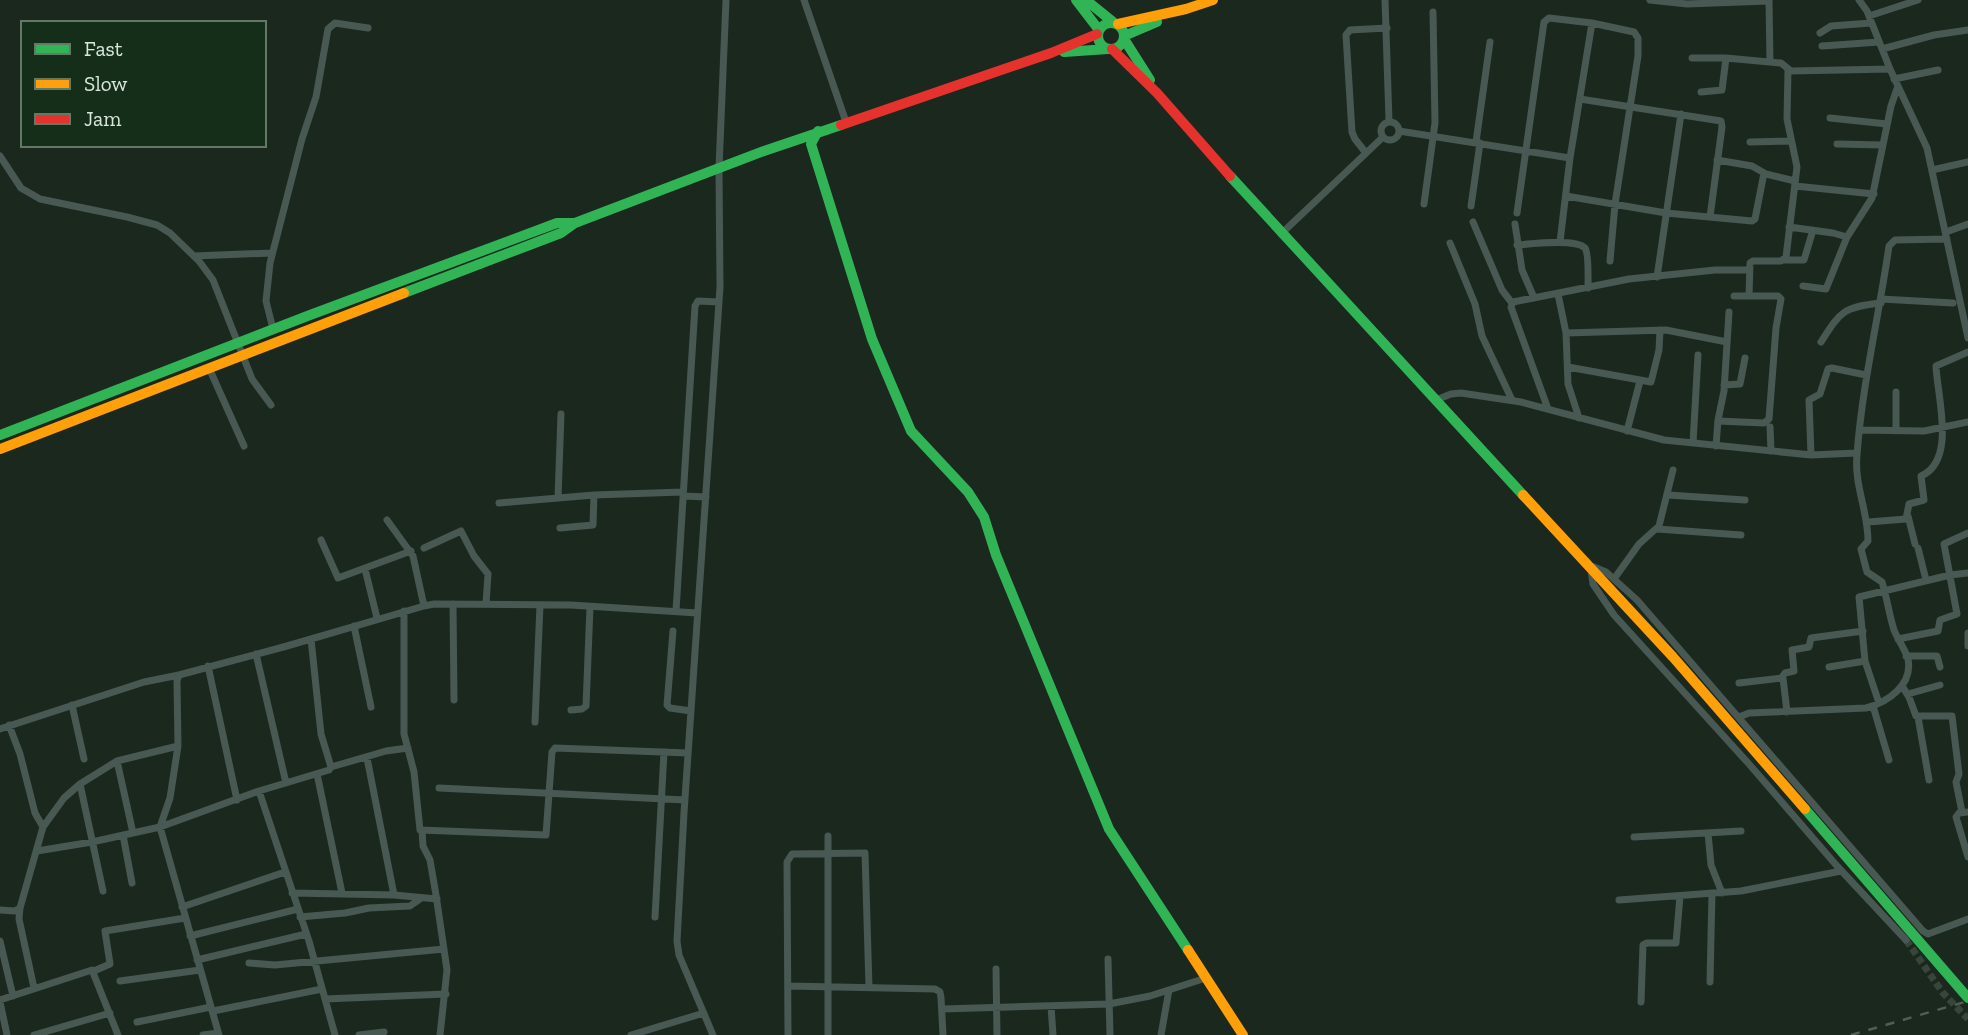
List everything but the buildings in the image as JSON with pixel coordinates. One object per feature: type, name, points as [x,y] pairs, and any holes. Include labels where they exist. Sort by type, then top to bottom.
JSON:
[{"type":"main road","points":[[1076,0],[1098,32],[1100,44],[1110,49],[1157,93],[1281,234],[1590,565],[1753,748],[1968,998]]},
{"type":"main road","points":[[1086,0],[1115,23],[1157,93]]},
{"type":"main road","points":[[0,449],[561,233],[575,223],[719,168],[818,131],[1051,53],[1098,32],[1107,23],[1185,9],[1213,0]]},
{"type":"main road","points":[[1051,53],[1117,47],[1124,38],[1185,9]]},
{"type":"main road","points":[[1139,61],[1139,40],[1148,26]]},
{"type":"main road","points":[[818,131],[811,144],[817,165],[872,339],[911,431],[968,492],[984,517],[996,555],[1109,830],[1242,1035]]},
{"type":"main road","points":[[793,141],[806,150],[817,165]]},
{"type":"main road","points":[[0,435],[273,329],[558,223],[575,223]]},
{"type":"street","points":[[713,1035],[677,947],[719,302],[719,168],[726,0]]},
{"type":"street","points":[[804,0],[846,122]]},
{"type":"street","points":[[1385,0],[1389,121]]},
{"type":"street","points":[[1650,0],[1687,4],[1769,1],[1770,62]]},
{"type":"street","points":[[1858,0],[1870,19],[1890,69],[1924,140],[1968,338]]},
{"type":"street","points":[[1820,33],[1831,26],[1870,19],[1917,0]]},
{"type":"street","points":[[1424,204],[1435,123],[1433,12]]},
{"type":"street","points":[[1517,213],[1544,22],[1549,18],[1592,23],[1637,35],[1638,56],[1615,204],[1610,261]]},
{"type":"street","points":[[273,329],[266,300],[272,253],[316,97],[330,26],[335,23],[368,28]]},
{"type":"street","points":[[1560,242],[1570,158],[1592,23]]},
{"type":"street","points":[[1366,153],[1354,139],[1352,132],[1346,35],[1350,30],[1387,28]]},
{"type":"street","points":[[1822,46],[1880,45],[1968,30]]},
{"type":"street","points":[[1471,206],[1490,41]]},
{"type":"street","points":[[1692,58],[1770,62],[1784,64],[1788,70],[1787,113],[1790,141],[1797,164],[1786,257],[1783,260]]},
{"type":"street","points":[[1700,92],[1722,90],[1726,58]]},
{"type":"street","points":[[1788,70],[1890,69]]},
{"type":"street","points":[[1896,82],[1938,70]]},
{"type":"street","points":[[1803,286],[1826,289],[1847,237],[1874,194],[1896,82]]},
{"type":"street","points":[[1580,99],[1721,121],[1710,217]]},
{"type":"street","points":[[1657,277],[1681,114]]},
{"type":"street","points":[[1830,118],[1887,124]]},
{"type":"street","points":[[1389,121],[1398,125],[1397,137],[1392,140],[1383,137],[1380,129],[1384,123],[1389,121]]},
{"type":"street","points":[[1399,131],[1570,158]]},
{"type":"street","points":[[1281,234],[1383,137]]},
{"type":"street","points":[[1750,142],[1790,141]]},
{"type":"street","points":[[1837,144],[1883,145]]},
{"type":"street","points":[[0,156],[30,195],[46,201],[158,225],[170,233],[194,256],[213,280],[252,379],[271,405]]},
{"type":"street","points":[[1717,160],[1752,166],[1795,183],[1874,194]]},
{"type":"street","points":[[1932,170],[1968,162]]},
{"type":"street","points":[[1566,196],[1666,213],[1752,221],[1755,219],[1764,173]]},
{"type":"street","points":[[1473,222],[1502,290],[1512,303],[1511,307],[1548,409]]},
{"type":"street","points":[[1515,224],[1524,274],[1534,298]]},
{"type":"street","points":[[1739,717],[1749,713],[1857,710],[1876,705],[1902,686],[1908,675],[1906,656],[1898,639],[1884,590],[1880,580],[1867,572],[1861,549],[1868,541],[1868,522],[1858,485],[1857,453],[1866,375],[1890,243],[1895,240],[1947,236],[1968,224]]},
{"type":"street","points":[[1789,227],[1847,237]]},
{"type":"street","points":[[1749,296],[1749,263],[1804,260],[1813,230]]},
{"type":"street","points":[[1517,245],[1560,242],[1585,248],[1588,288]]},
{"type":"street","points":[[1450,243],[1475,304],[1482,336],[1512,400]]},
{"type":"street","points":[[194,256],[272,253]]},
{"type":"street","points":[[1512,303],[1629,279],[1715,270],[1749,270]]},
{"type":"street","points":[[1558,294],[1566,333],[1568,384],[1579,418]]},
{"type":"street","points":[[1718,421],[1764,423],[1769,419],[1781,299],[1778,296],[1734,296]]},
{"type":"street","points":[[676,611],[695,306],[698,300],[719,302]]},
{"type":"street","points":[[1821,342],[1834,322],[1847,309],[1857,305],[1881,301],[1953,303]]},
{"type":"street","points":[[1716,446],[1730,312]]},
{"type":"street","points":[[1566,333],[1660,330],[1727,342]]},
{"type":"street","points":[[1568,367],[1649,383],[1652,380],[1660,330]]},
{"type":"street","points":[[1926,580],[1908,516],[1909,504],[1924,500],[1920,477],[1931,470],[1940,451],[1943,429],[1936,366],[1968,352]]},
{"type":"street","points":[[1693,443],[1698,355]]},
{"type":"street","points":[[1724,385],[1740,384],[1745,358]]},
{"type":"street","points":[[209,368],[244,446]]},
{"type":"street","points":[[1811,455],[1809,400],[1820,394],[1828,369],[1866,375]]},
{"type":"street","points":[[1627,431],[1640,381]]},
{"type":"street","points":[[1896,392],[1896,431]]},
{"type":"street","points":[[1436,400],[1461,393],[1512,400],[1654,438],[1716,446],[1811,455],[1857,453]]},
{"type":"street","points":[[558,498],[561,414]]},
{"type":"street","points":[[1860,430],[1924,431],[1968,422]]},
{"type":"street","points":[[1770,428],[1771,451]]},
{"type":"street","points":[[1614,579],[1639,544],[1657,529],[1673,470]]},
{"type":"street","points":[[499,503],[594,495],[683,494],[706,498]]},
{"type":"street","points":[[560,528],[593,525],[594,495]]},
{"type":"street","points":[[1668,495],[1745,500]]},
{"type":"street","points":[[1868,522],[1908,516]]},
{"type":"street","points":[[387,520],[411,551],[424,606]]},
{"type":"street","points":[[1657,529],[1741,536]]},
{"type":"street","points":[[424,548],[461,531],[474,556],[488,574],[486,604]]},
{"type":"street","points":[[1898,639],[1938,631],[1940,620],[1957,614],[1944,544],[1968,533]]},
{"type":"street","points":[[321,540],[338,578],[411,551]]},
{"type":"street","points":[[1590,565],[1606,572],[1637,600],[1923,931],[1928,934],[1968,919]]},
{"type":"street","points":[[1590,565],[1593,584],[1614,615],[1749,764],[1841,871],[1906,940]]},
{"type":"street","points":[[365,569],[377,618]]},
{"type":"street","points":[[1889,760],[1865,661],[1858,597],[1926,580],[1968,573]]},
{"type":"street","points":[[453,604],[454,700]]},
{"type":"street","points":[[0,729],[144,682],[179,675],[424,606],[540,605],[697,613]]},
{"type":"street","points":[[535,722],[540,605]]},
{"type":"street","points":[[571,710],[586,706],[590,607]]},
{"type":"street","points":[[404,611],[404,734],[414,772],[418,828],[546,835],[552,752],[555,748],[688,753]]},
{"type":"street","points":[[354,626],[371,707]]},
{"type":"street","points":[[673,631],[667,705],[670,708],[691,711]]},
{"type":"street","points":[[1739,683],[1782,677],[1785,673],[1794,671],[1792,650],[1809,646],[1811,638],[1863,631]]},
{"type":"street","points":[[1968,633],[1968,646]]},
{"type":"street","points":[[311,639],[321,734],[331,767]]},
{"type":"street","points":[[256,654],[286,783]]},
{"type":"street","points":[[1906,656],[1937,656],[1940,667]]},
{"type":"street","points":[[1829,667],[1865,661]]},
{"type":"street","points":[[208,666],[237,800]]},
{"type":"street","points":[[179,675],[178,746],[170,798],[160,827],[218,1034],[203,1035]]},
{"type":"street","points":[[1782,677],[1787,712]]},
{"type":"street","points":[[1908,694],[1940,685]]},
{"type":"street","points":[[1902,686],[1908,694],[1914,715],[1952,716],[1959,774],[1956,782],[1965,812],[1956,817],[1968,857]]},
{"type":"street","points":[[72,705],[84,758]]},
{"type":"street","points":[[1918,717],[1929,780]]},
{"type":"street","points":[[9,725],[20,754],[35,813],[43,827]]},
{"type":"street","points":[[34,988],[19,919],[43,827],[64,798],[80,784],[117,761],[178,746]]},
{"type":"street","points":[[37,851],[160,827],[259,791],[329,770],[331,767],[386,751],[408,748]]},
{"type":"street","points":[[655,917],[664,752]]},
{"type":"street","points":[[367,758],[394,895]]},
{"type":"street","points":[[117,761],[133,833]]},
{"type":"street","points":[[317,774],[342,893]]},
{"type":"street","points":[[80,784],[103,891]]},
{"type":"street","points":[[439,788],[685,800]]},
{"type":"street","points":[[259,791],[315,961],[335,1035]]},
{"type":"street","points":[[422,830],[423,846],[429,855],[437,899],[447,970],[440,1035]]},
{"type":"street","points":[[1634,837],[1741,831]]},
{"type":"street","points":[[1708,833],[1711,865],[1722,892]]},
{"type":"street","points":[[123,835],[132,883]]},
{"type":"street","points":[[828,836],[828,1035]]},
{"type":"street","points":[[788,1035],[789,857],[792,854],[860,852],[866,856],[869,987]]},
{"type":"street","points":[[1619,900],[1751,890],[1841,871]]},
{"type":"street","points":[[181,907],[285,872]]},
{"type":"street","points":[[292,894],[342,893],[437,899]]},
{"type":"street","points":[[1710,982],[1712,893]]},
{"type":"street","points":[[1642,1002],[1643,945],[1676,943],[1680,896]]},
{"type":"street","points":[[190,936],[299,913],[345,913],[369,908],[410,906],[420,899]]},
{"type":"street","points":[[0,910],[15,911],[20,908]]},
{"type":"street","points":[[7,1035],[0,1001],[110,964],[105,930],[185,918]]},
{"type":"street","points":[[197,960],[306,933]]},
{"type":"street","points":[[0,941],[13,996]]},
{"type":"street","points":[[249,963],[275,965],[444,949]]},
{"type":"street","points":[[1108,959],[1110,1035]]},
{"type":"street","points":[[996,969],[997,1035]]},
{"type":"street","points":[[120,981],[200,970]]},
{"type":"street","points":[[94,971],[118,1035]]},
{"type":"street","points":[[942,1009],[1109,1003],[1140,999],[1206,978]]},
{"type":"street","points":[[788,986],[935,989],[940,992],[943,1035]]},
{"type":"street","points":[[137,1023],[322,989]]},
{"type":"street","points":[[1162,1034],[1169,990]]},
{"type":"street","points":[[325,999],[446,994]]},
{"type":"street","points":[[1051,1006],[1053,1035]]},
{"type":"street","points":[[34,1035],[110,1013]]},
{"type":"street","points":[[631,1035],[704,1013]]},
{"type":"street","points":[[359,1035],[384,1032]]},
{"type":"tunnel","points":[[1906,940],[1943,993],[1968,1019]]},
{"type":"railway","points":[[1851,1035],[1968,1001]]},
{"type":"traffic: fast","points":[[1076,0],[1099,30]]},
{"type":"traffic: fast","points":[[1086,0],[1113,22]]},
{"type":"traffic: fast","points":[[1124,36],[1157,22]]},
{"type":"traffic: fast","points":[[1111,23],[1120,27],[1124,36],[1120,45],[1111,49],[1102,45],[1098,36],[1102,27],[1111,23]]},
{"type":"traffic: fast","points":[[1124,39],[1150,80]]},
{"type":"traffic: fast","points":[[1064,52],[1108,49]]},
{"type":"traffic: fast","points":[[404,293],[561,233],[575,223],[764,151],[841,125]]},
{"type":"traffic: fast","points":[[818,131],[811,144],[872,339],[911,431],[968,492],[984,517],[996,555],[1109,829],[1188,950]]},
{"type":"traffic: fast","points":[[1230,176],[1523,495]]},
{"type":"traffic: fast","points":[[0,435],[557,223],[575,223]]},
{"type":"traffic: fast","points":[[1805,809],[1968,998]]},
{"type":"traffic: slow","points":[[1118,24],[1186,9],[1213,0]]},
{"type":"traffic: slow","points":[[0,449],[404,293]]},
{"type":"traffic: slow","points":[[1523,495],[1673,657],[1805,809]]},
{"type":"traffic: slow","points":[[1188,950],[1243,1035]]},
{"type":"traffic: jam","points":[[841,125],[1051,53],[1097,34]]},
{"type":"traffic: jam","points":[[1112,49],[1157,93],[1230,176]]}]
